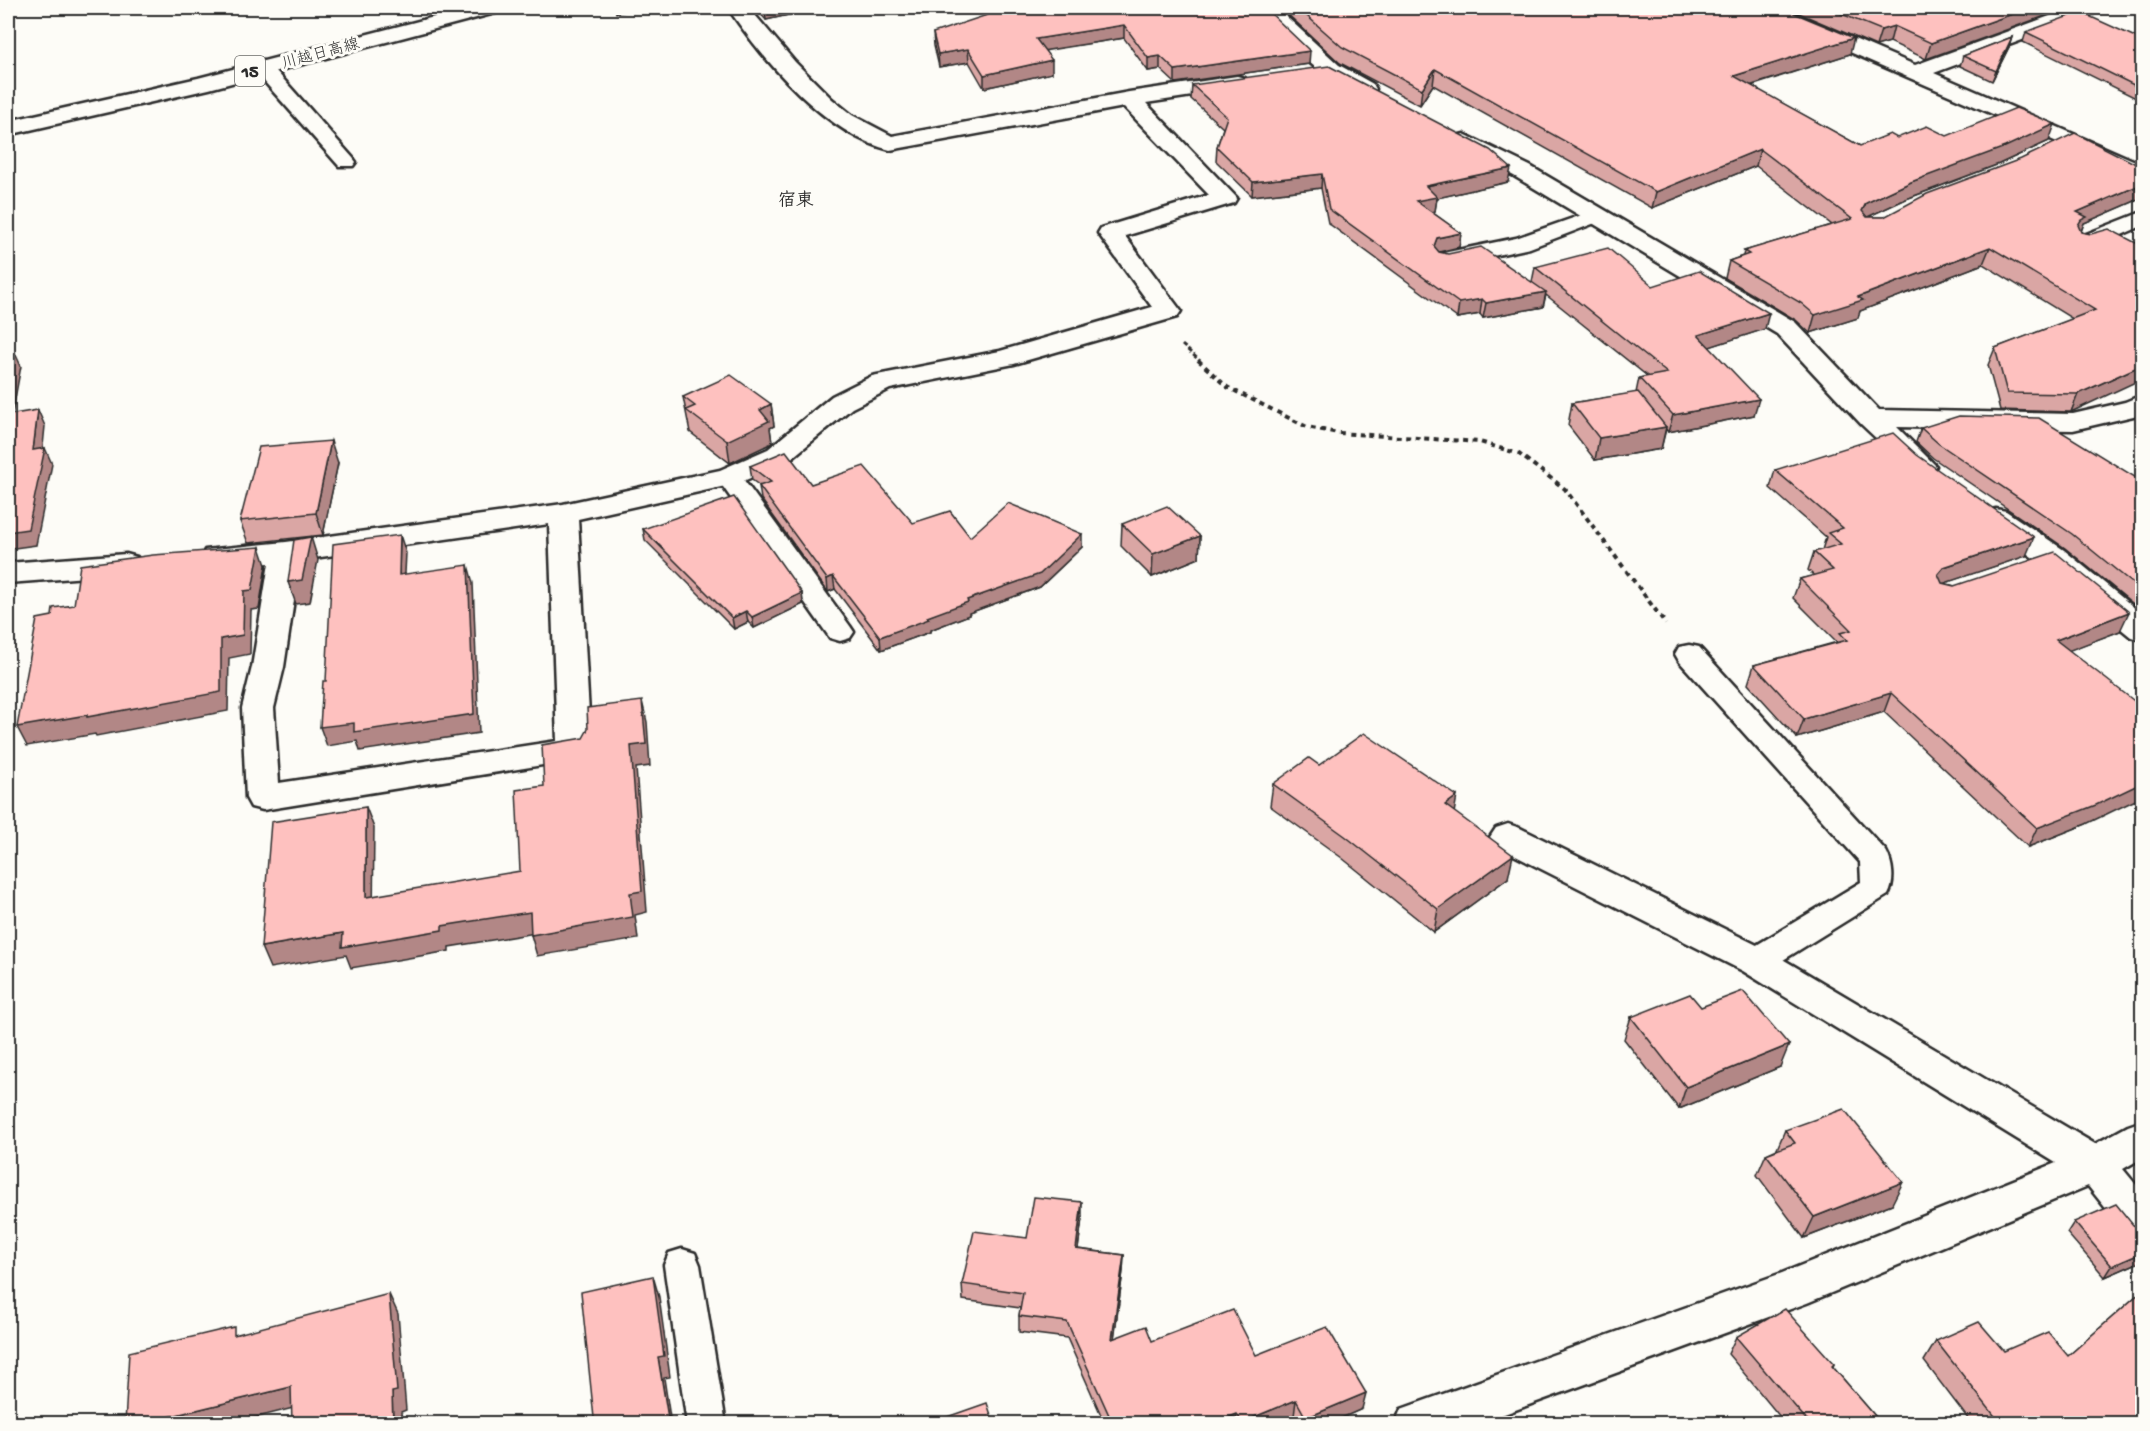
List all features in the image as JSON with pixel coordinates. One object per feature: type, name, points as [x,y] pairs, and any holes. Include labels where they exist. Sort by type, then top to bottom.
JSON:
[{"type":"street","name":"川越日高線","points":[[8,128],[127,102],[492,8]]},
{"type":"street","points":[[738,8],[789,70],[829,108],[876,138],[890,142],[1130,99],[1260,80]]},
{"type":"street","points":[[1265,8],[1319,72],[1391,102]]},
{"type":"street","points":[[1765,8],[2139,169]]},
{"type":"street","points":[[1914,73],[2090,8]]},
{"type":"street","points":[[193,559],[286,552],[563,513],[729,477],[778,455],[842,402],[882,382],[1004,358],[1168,311],[1110,233],[1225,198],[1130,99]]},
{"type":"street","points":[[1441,129],[1522,171],[1786,328],[1871,418],[1923,466],[1941,479]]},
{"type":"street","points":[[1871,418],[2073,422],[2134,408],[2142,403]]},
{"type":"street","points":[[1978,505],[2053,557],[2142,630]]},
{"type":"street","points":[[286,552],[268,667],[258,708],[263,798],[574,750],[563,513]]},
{"type":"street","points":[[8,573],[147,562]]},
{"type":"street","points":[[1508,837],[2126,1153],[2142,1222]]},
{"type":"street","points":[[1417,1424],[1792,1289],[2126,1153]]},
{"type":"lane","points":[[262,68],[346,162]]},
{"type":"lane","points":[[2048,150],[2069,140]]},
{"type":"lane","points":[[1446,259],[1522,243],[1596,216]]},
{"type":"lane","points":[[2084,243],[2142,218]]},
{"type":"lane","points":[[729,477],[840,632]]},
{"type":"lane","points":[[2021,568],[2053,557]]},
{"type":"lane","points":[[1689,654],[1875,859],[1877,887],[1755,962]]},
{"type":"lane","points":[[681,1264],[707,1424]]},
{"type":"path","points":[[1150,316],[1227,387],[1307,427],[1338,433],[1480,442],[1519,454],[1565,489],[1689,654]]},
{"type":"building","points":[[1008,8],[1176,8],[1180,12],[1215,8],[1265,8],[1310,51],[1175,70],[1160,56],[1148,58],[1124,25],[1036,39],[1052,60],[984,75],[968,49],[938,54],[933,33]]},
{"type":"building","points":[[1298,8],[1782,8],[1854,38],[1734,76],[1860,146],[1890,134],[1897,138],[1927,126],[1947,136],[2016,108],[2055,124],[2005,147],[1911,182],[1866,203],[1862,211],[1867,217],[1884,217],[1927,194],[2021,159],[2075,133],[2142,167],[2142,184],[2077,212],[2087,217],[2078,225],[2081,232],[2091,234],[2109,229],[2142,246],[2142,365],[2078,394],[2007,393],[1995,348],[2095,310],[1990,247],[1858,297],[1863,300],[1815,315],[1801,303],[1729,261],[1749,254],[1744,251],[1852,219],[1760,149],[1656,192],[1435,69],[1422,89],[1342,47]]},
{"type":"building","points":[[1827,8],[2029,8],[1931,43],[1894,26],[1881,30]]},
{"type":"building","points":[[2080,12],[2142,40],[2142,89],[2026,32]]},
{"type":"building","points":[[2012,37],[1996,71],[1963,56]]},
{"type":"building","points":[[1329,66],[1490,150],[1511,168],[1426,186],[1437,197],[1416,201],[1461,233],[1437,238],[1434,246],[1439,252],[1448,254],[1481,247],[1546,292],[1486,303],[1482,299],[1459,303],[1329,209],[1322,174],[1253,182],[1217,147],[1227,117],[1192,85]]},
{"type":"building","points":[[1608,248],[1653,286],[1699,271],[1769,313],[1698,335],[1759,399],[1673,415],[1639,378],[1667,373],[1535,267]]},
{"type":"building","points":[[8,351],[14,351],[8,384]]},
{"type":"building","points":[[731,375],[771,404],[760,410],[769,421],[727,441],[686,410],[695,406],[683,397]]},
{"type":"building","points":[[1638,392],[1666,427],[1599,438],[1572,403]]},
{"type":"building","points":[[38,410],[33,450],[45,448],[28,529],[8,532],[8,415]]},
{"type":"building","points":[[1959,416],[2039,418],[2138,479],[2142,477],[2142,591],[2072,534],[1939,444],[1921,428]]},
{"type":"building","points":[[1893,433],[1917,455],[2034,537],[1944,567],[1938,574],[1942,583],[1954,586],[2055,552],[2129,612],[2056,640],[2142,707],[2142,783],[2096,805],[2037,828],[1891,693],[1804,719],[1754,665],[1847,640],[1840,633],[1851,630],[1800,579],[1833,570],[1814,552],[1841,544],[1828,533],[1843,528],[1775,470]]},
{"type":"building","points":[[331,441],[316,513],[240,521],[259,447]]},
{"type":"building","points":[[786,451],[811,484],[864,466],[913,523],[950,511],[970,537],[1008,503],[1082,534],[1040,574],[967,600],[968,602],[927,617],[929,619],[880,637],[833,576],[827,579],[759,486],[771,482],[750,466]]},
{"type":"building","points":[[734,497],[802,593],[752,617],[746,611],[732,618],[643,529]]},
{"type":"building","points":[[1167,506],[1200,536],[1153,554],[1122,524]]},
{"type":"building","points":[[400,535],[399,575],[468,565],[474,714],[354,732],[354,723],[320,727],[323,681],[326,681],[333,544]]},
{"type":"building","points":[[311,537],[302,580],[288,582],[294,540]]},
{"type":"building","points":[[260,547],[252,590],[244,591],[243,635],[221,639],[221,692],[87,717],[87,715],[17,727],[37,619],[52,616],[53,608],[74,605],[80,565],[153,555]]},
{"type":"building","points":[[642,701],[646,744],[631,746],[642,891],[630,893],[633,917],[531,935],[530,912],[442,926],[442,930],[342,947],[343,933],[261,947],[271,822],[366,807],[366,897],[520,871],[516,790],[544,786],[542,745],[583,738],[588,729],[587,708]]},
{"type":"building","points":[[1364,733],[1457,796],[1445,805],[1513,855],[1438,909],[1345,836],[1273,784],[1309,758],[1319,765]]},
{"type":"building","points":[[1743,991],[1789,1045],[1686,1087],[1631,1017],[1690,994],[1701,1007]]},
{"type":"building","points":[[1844,1109],[1903,1182],[1814,1217],[1766,1154],[1795,1143],[1785,1130]]},
{"type":"building","points":[[1034,1197],[1082,1202],[1076,1249],[1124,1255],[1112,1339],[1146,1326],[1152,1341],[1233,1310],[1256,1355],[1327,1327],[1366,1393],[1306,1418],[1296,1400],[1242,1422],[1237,1414],[1212,1424],[1113,1424],[1067,1322],[1019,1316],[1023,1293],[962,1284],[974,1231],[1027,1238]]},
{"type":"building","points":[[2116,1204],[2133,1225],[2142,1229],[2142,1253],[2112,1266],[2074,1222]]},
{"type":"building","points":[[653,1276],[664,1356],[658,1357],[669,1424],[576,1424],[576,1422],[594,1418],[581,1292]]},
{"type":"building","points":[[2142,1291],[2142,1412],[2130,1424],[2001,1424],[1936,1341],[1979,1322],[2004,1351],[2048,1332],[2068,1356]]},
{"type":"building","points":[[389,1294],[397,1391],[392,1392],[393,1424],[292,1424],[291,1387],[139,1424],[125,1424],[129,1352],[234,1327],[234,1335]]},
{"type":"building","points":[[1785,1309],[1834,1364],[1832,1366],[1882,1424],[1810,1424],[1736,1337]]},
{"type":"building","points":[[987,1403],[994,1424],[927,1424]]},
{"type":"building","points":[[902,1417],[904,1424],[883,1424]]},
{"type":"district","name":"宿東","points":[[796,199]]}]
